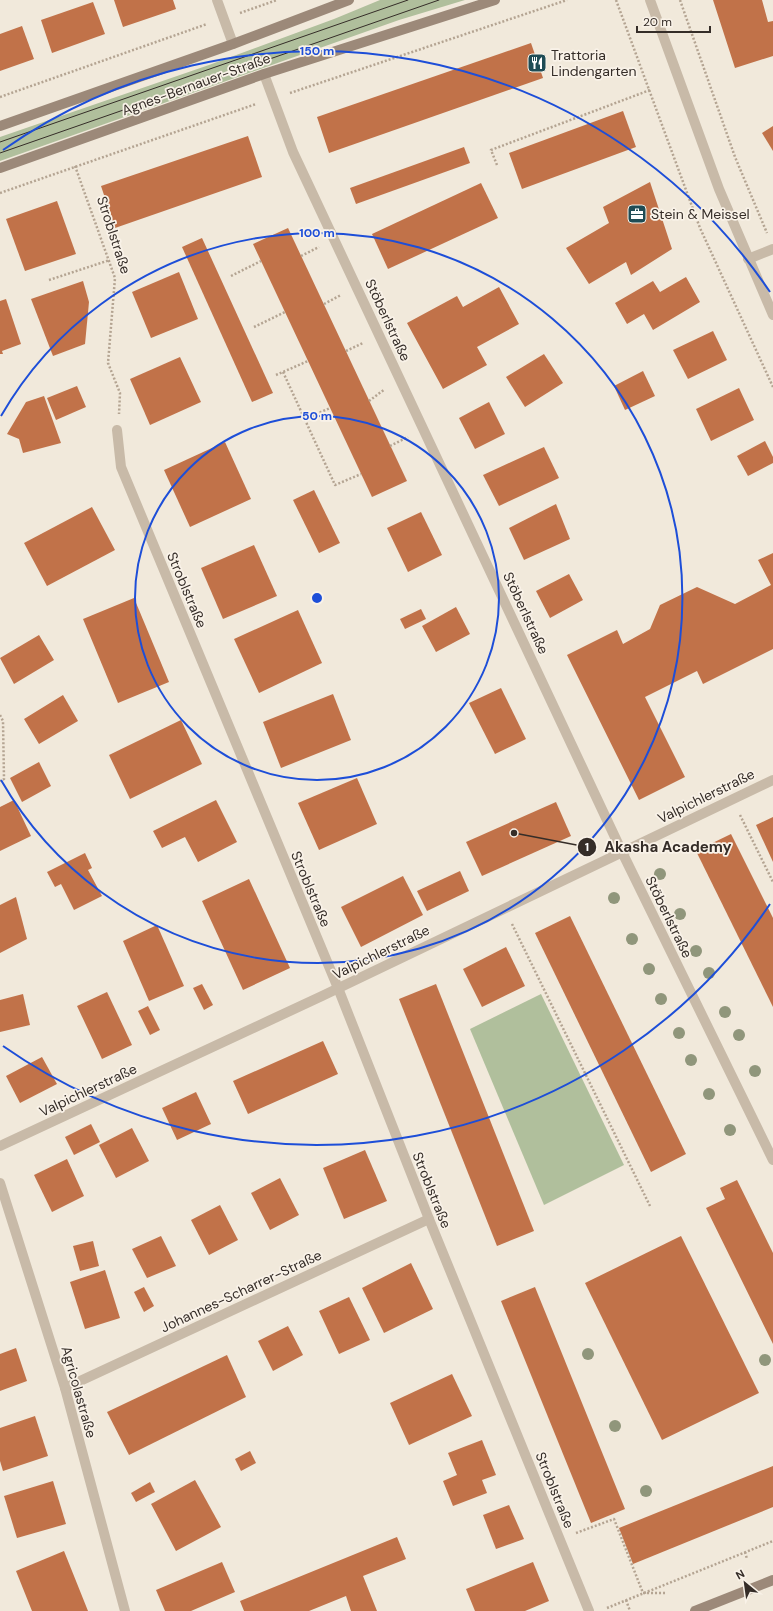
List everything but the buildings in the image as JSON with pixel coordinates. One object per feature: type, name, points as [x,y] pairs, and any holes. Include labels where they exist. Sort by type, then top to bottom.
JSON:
[{"type":"main road","name":"Agnes-Bernauer-Straße","points":[[0,126],[233,44],[348,0]]},
{"type":"main road","name":"Agnes-Bernauer-Straße","points":[[0,168],[264,74],[495,0]]},
{"type":"main road","points":[[695,1611],[773,1580]]},
{"type":"street","points":[[217,0],[233,44]]},
{"type":"street","points":[[650,0],[719,189],[773,315]]},
{"type":"street","name":"Stöberlstraße","points":[[264,74],[293,152],[622,852],[773,1160]]},
{"type":"street","points":[[748,259],[773,249]]},
{"type":"street","name":"Stroblstraße","points":[[117,430],[120,467],[338,988],[429,1219],[589,1611]]},
{"type":"street","name":"Valpichlerstraße","points":[[0,1146],[338,988],[773,780]]},
{"type":"street","name":"Agricolastraße","points":[[0,1183],[64,1388],[125,1611]]},
{"type":"street","name":"Johannes-Scharrer-Straße","points":[[64,1388],[429,1219]]},
{"type":"path","points":[[0,97],[277,0]]},
{"type":"path","points":[[616,0],[700,228],[773,387]]},
{"type":"path","points":[[680,0],[736,157],[767,234]]},
{"type":"path","points":[[497,165],[491,150],[650,90]]},
{"type":"path","name":"Stroblstraße","points":[[75,166],[110,260],[115,278],[108,363],[120,393],[117,430]]},
{"type":"path","points":[[301,256],[321,246]]},
{"type":"path","points":[[49,280],[110,260]]},
{"type":"path","points":[[231,276],[261,261]]},
{"type":"path","points":[[324,304],[343,294]]},
{"type":"path","points":[[254,327],[285,312]]},
{"type":"path","points":[[346,351],[366,342]]},
{"type":"path","points":[[276,375],[308,361]]},
{"type":"path","points":[[283,372],[335,485],[361,474]]},
{"type":"path","points":[[369,401],[387,388]]},
{"type":"path","points":[[305,419],[330,408]]},
{"type":"path","points":[[390,446],[410,436]]},
{"type":"path","points":[[0,715],[3,721],[4,779],[0,781]]},
{"type":"path","points":[[738,812],[773,882]]},
{"type":"path","points":[[510,920],[650,1206]]},
{"type":"path","points":[[560,1540],[614,1519],[643,1593]]},
{"type":"path","points":[[603,1609],[773,1541]]},
{"type":"path","points":[[745,1552],[747,1559]]},
{"type":"path","points":[[643,1593],[665,1592]]},
{"type":"path","points":[[626,1600],[630,1611]]},
{"type":"green space","points":[[380,0],[465,0],[399,20],[0,161],[0,137],[209,65],[334,19]]},
{"type":"green space","points":[[541,994],[624,1165],[544,1205],[470,1029]]},
{"type":"tram line","points":[[0,142],[408,0]]},
{"type":"tram line","points":[[0,153],[439,0]]},
{"type":"place","name":"Trattoria Lindengarten","points":[[537,63]]},
{"type":"place","name":"Stein & Meissel","points":[[637,214]]},
{"type":"place","name":"Akasha Academy","points":[[514,833]]}]
